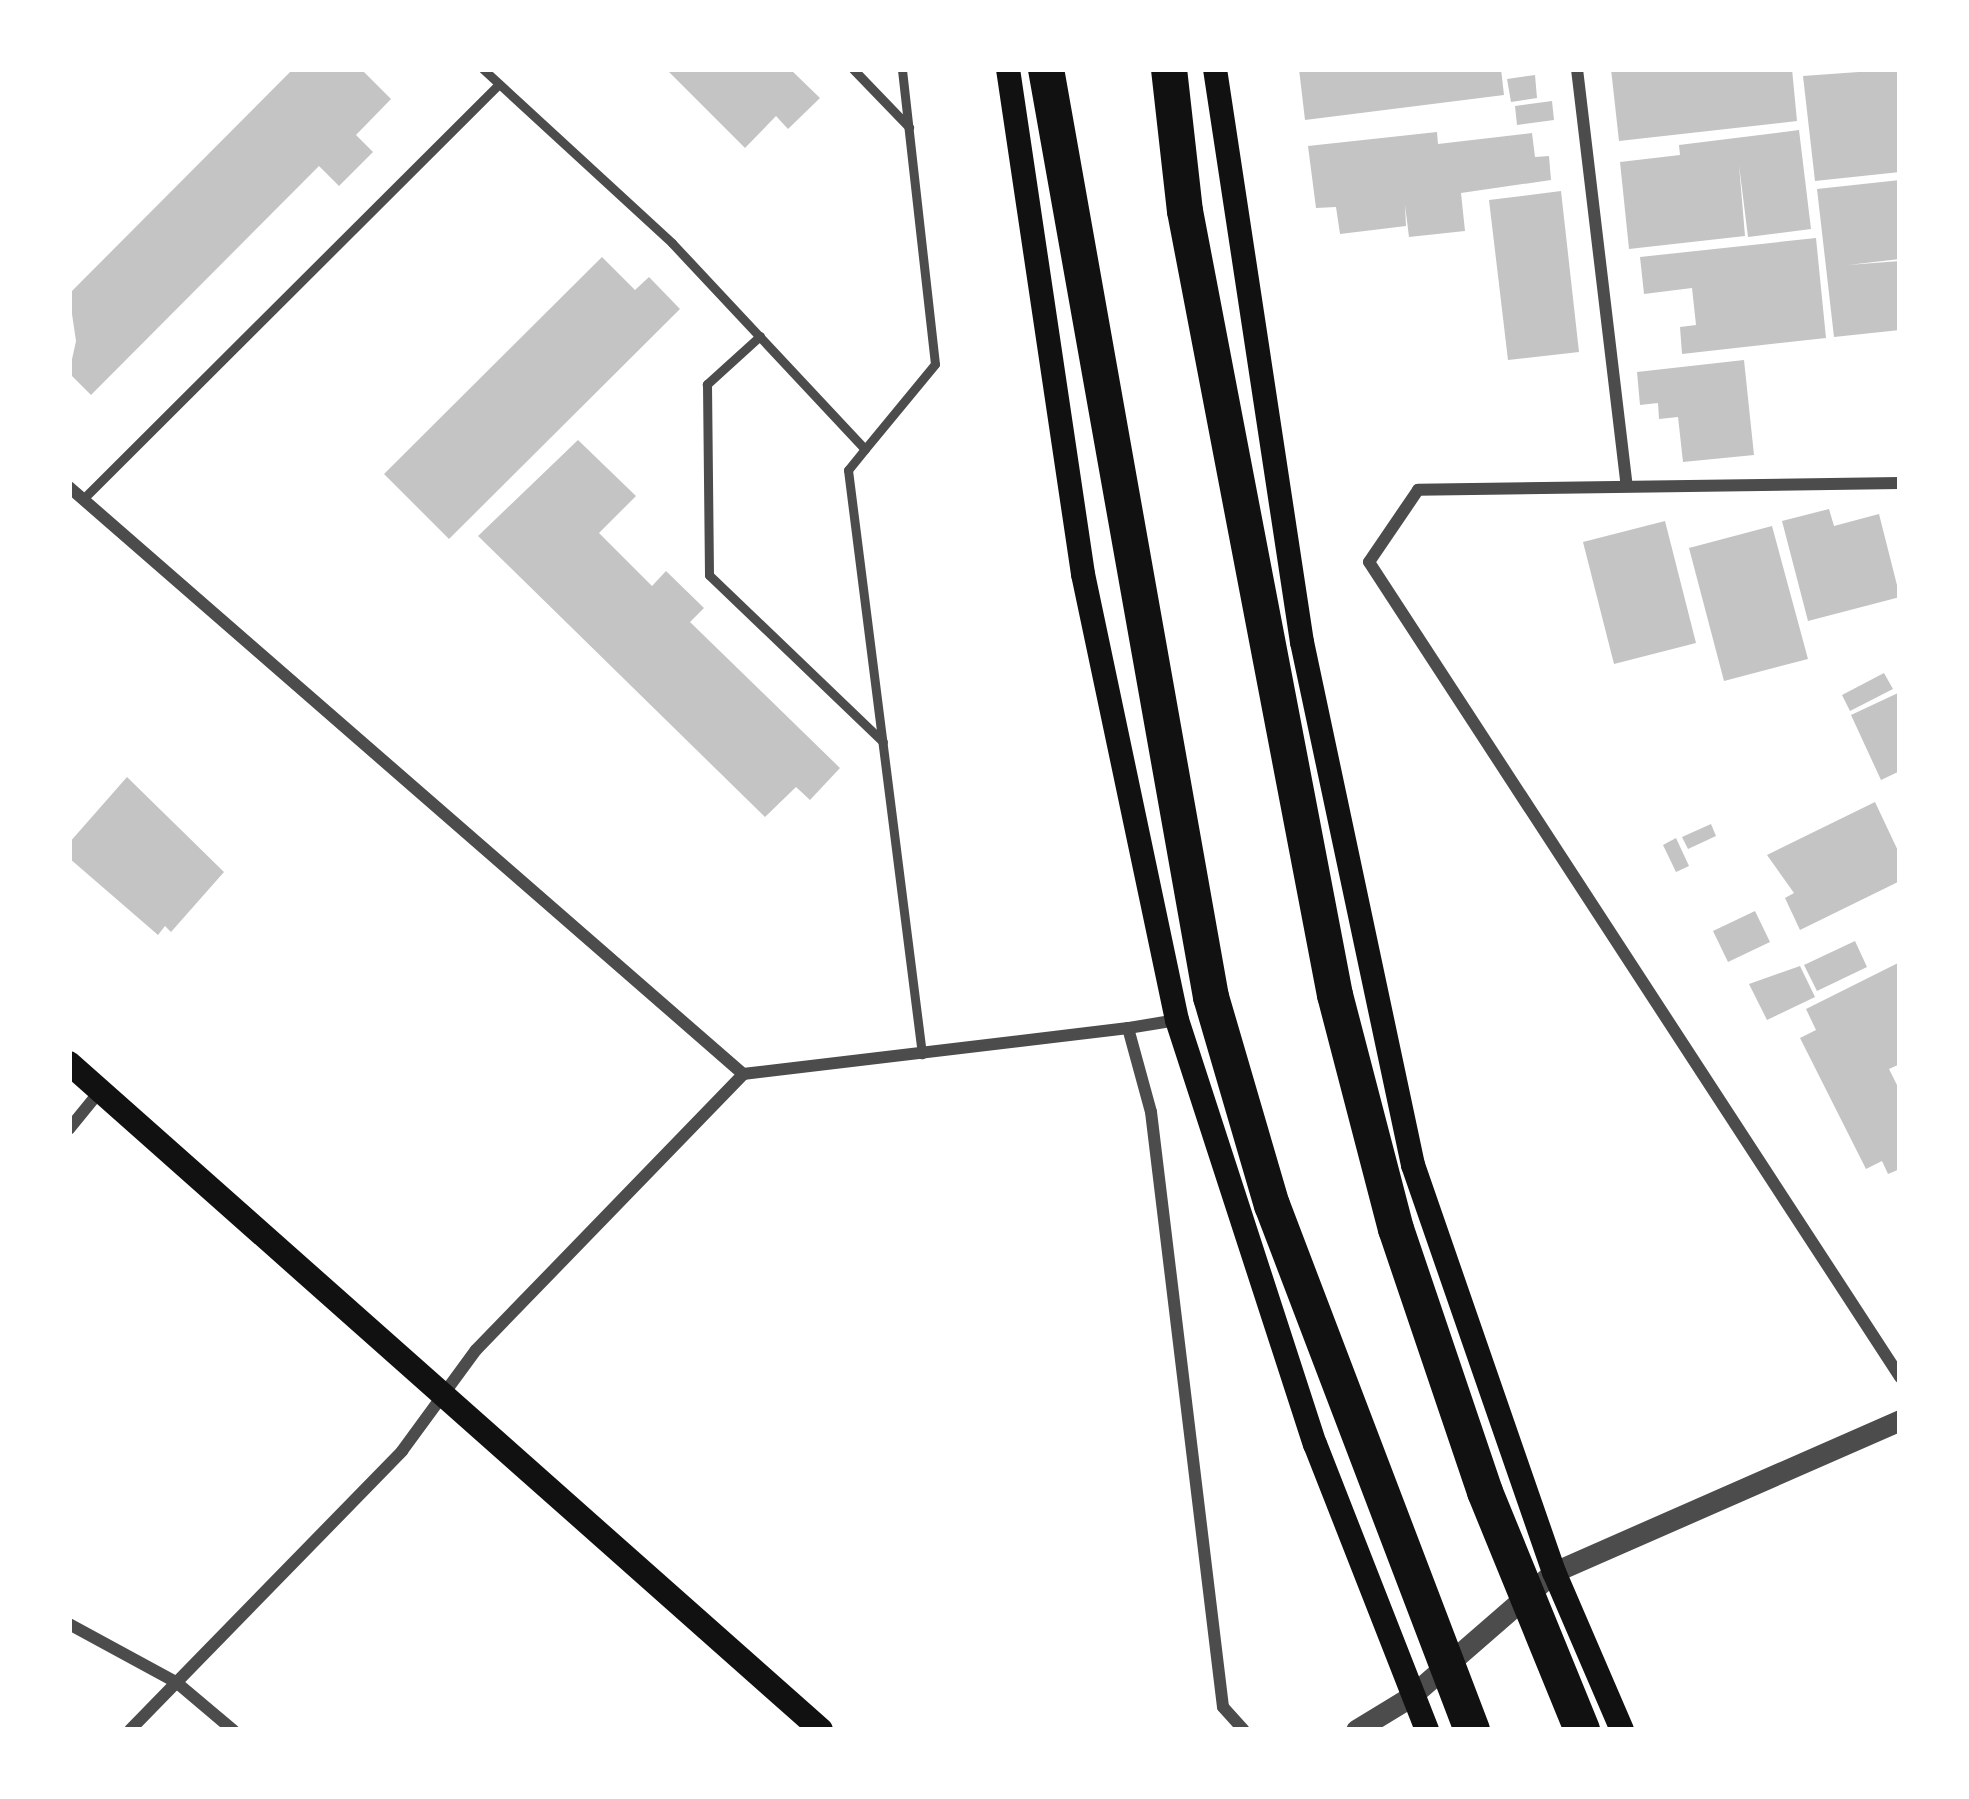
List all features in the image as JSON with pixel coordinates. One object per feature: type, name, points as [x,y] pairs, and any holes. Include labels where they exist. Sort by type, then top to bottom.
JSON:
[{"type":"highway","points":[[1046,69],[1211,997],[1272,1205],[1472,1730]]},
{"type":"highway","points":[[1169,69],[1185,211],[1335,994],[1410,1273],[1485,1492],[1582,1730]]},
{"type":"main road","points":[[1008,69],[1083,574],[1177,1020],[1248,1251],[1426,1730]]},
{"type":"main road","points":[[1215,69],[1302,642],[1413,1165],[1554,1573],[1622,1730]]},
{"type":"main road","points":[[69,1064],[821,1730]]},
{"type":"street","points":[[1577,69],[1626,482]]},
{"type":"street","points":[[1900,483],[1626,482],[1418,490],[1369,562],[1900,1377]]},
{"type":"street","points":[[69,487],[743,1074]]},
{"type":"street","points":[[130,1730],[402,1451],[441,1392],[743,1074],[1177,1020]]},
{"type":"street","points":[[1128,1028],[1151,1112],[1223,1707],[1244,1730]]},
{"type":"street","points":[[69,1130],[100,1091]]},
{"type":"street","points":[[1356,1730],[1410,1697],[1554,1573],[1900,1420]]},
{"type":"street","points":[[69,1624],[176,1682],[232,1730]]},
{"type":"street","points":[[1391,1730],[1410,1697]]},
{"type":"lane","points":[[483,69],[672,243],[865,449]]},
{"type":"lane","points":[[853,69],[909,127]]},
{"type":"lane","points":[[902,69],[935,364],[848,470],[922,1054]]},
{"type":"lane","points":[[83,499],[498,85]]},
{"type":"lane","points":[[760,336],[707,384],[709,574],[883,742]]},
{"type":"building","points":[[293,69],[361,69],[391,99],[356,135],[373,152],[339,186],[319,166],[91,395],[69,373],[76,341],[69,294]]},
{"type":"building","points":[[666,69],[790,69],[820,98],[788,129],[776,116],[745,148]]},
{"type":"building","points":[[1299,69],[1501,69],[1504,95],[1305,120]]},
{"type":"building","points":[[1611,69],[1792,69],[1797,121],[1619,141]]},
{"type":"building","points":[[1900,69],[1900,172],[1815,181],[1803,76]]},
{"type":"building","points":[[1535,75],[1537,98],[1511,102],[1507,79]]},
{"type":"building","points":[[1552,101],[1554,120],[1517,125],[1515,106]]},
{"type":"building","points":[[1799,130],[1811,229],[1748,237],[1739,165],[1745,236],[1629,249],[1620,162],[1680,155],[1679,145]]},
{"type":"building","points":[[1437,132],[1438,144],[1532,133],[1535,157],[1549,156],[1551,180],[1461,193],[1465,231],[1409,237],[1405,205],[1406,226],[1340,234],[1336,207],[1316,208],[1308,146]]},
{"type":"building","points":[[1900,180],[1900,259],[1848,265],[1900,261],[1900,330],[1834,337],[1817,189]]},
{"type":"building","points":[[1561,191],[1579,352],[1508,360],[1489,200]]},
{"type":"building","points":[[1816,238],[1826,338],[1682,354],[1680,327],[1696,325],[1692,288],[1644,294],[1640,257]]},
{"type":"building","points":[[602,257],[635,290],[649,277],[680,309],[449,539],[384,474]]},
{"type":"building","points":[[1744,360],[1754,455],[1683,462],[1678,417],[1659,419],[1658,403],[1640,405],[1637,372]]},
{"type":"building","points":[[578,440],[636,496],[599,533],[652,586],[666,571],[704,608],[690,622],[840,768],[810,800],[796,787],[765,817],[478,536]]},
{"type":"building","points":[[1829,509],[1834,526],[1879,514],[1900,597],[1808,621],[1782,521]]},
{"type":"building","points":[[1665,521],[1696,643],[1614,664],[1583,542]]},
{"type":"building","points":[[1772,526],[1808,659],[1724,681],[1689,548]]},
{"type":"building","points":[[1884,673],[1893,689],[1850,711],[1842,695]]},
{"type":"building","points":[[1898,693],[1900,771],[1881,780],[1851,715]]},
{"type":"building","points":[[127,777],[224,872],[171,932],[165,926],[158,935],[69,858],[69,843]]},
{"type":"building","points":[[1875,802],[1900,855],[1900,881],[1800,930],[1785,898],[1794,893],[1767,855]]},
{"type":"building","points":[[1711,824],[1716,836],[1688,849],[1682,837]]},
{"type":"building","points":[[1676,838],[1689,866],[1676,872],[1663,845]]},
{"type":"building","points":[[1755,911],[1770,942],[1728,962],[1713,931]]},
{"type":"building","points":[[1855,941],[1867,967],[1817,991],[1804,965]]},
{"type":"building","points":[[1900,962],[1900,1064],[1889,1069],[1900,1091],[1900,1169],[1888,1174],[1882,1161],[1866,1169],[1800,1038],[1816,1030],[1806,1009]]},
{"type":"building","points":[[1800,966],[1815,997],[1767,1020],[1749,984]]}]
